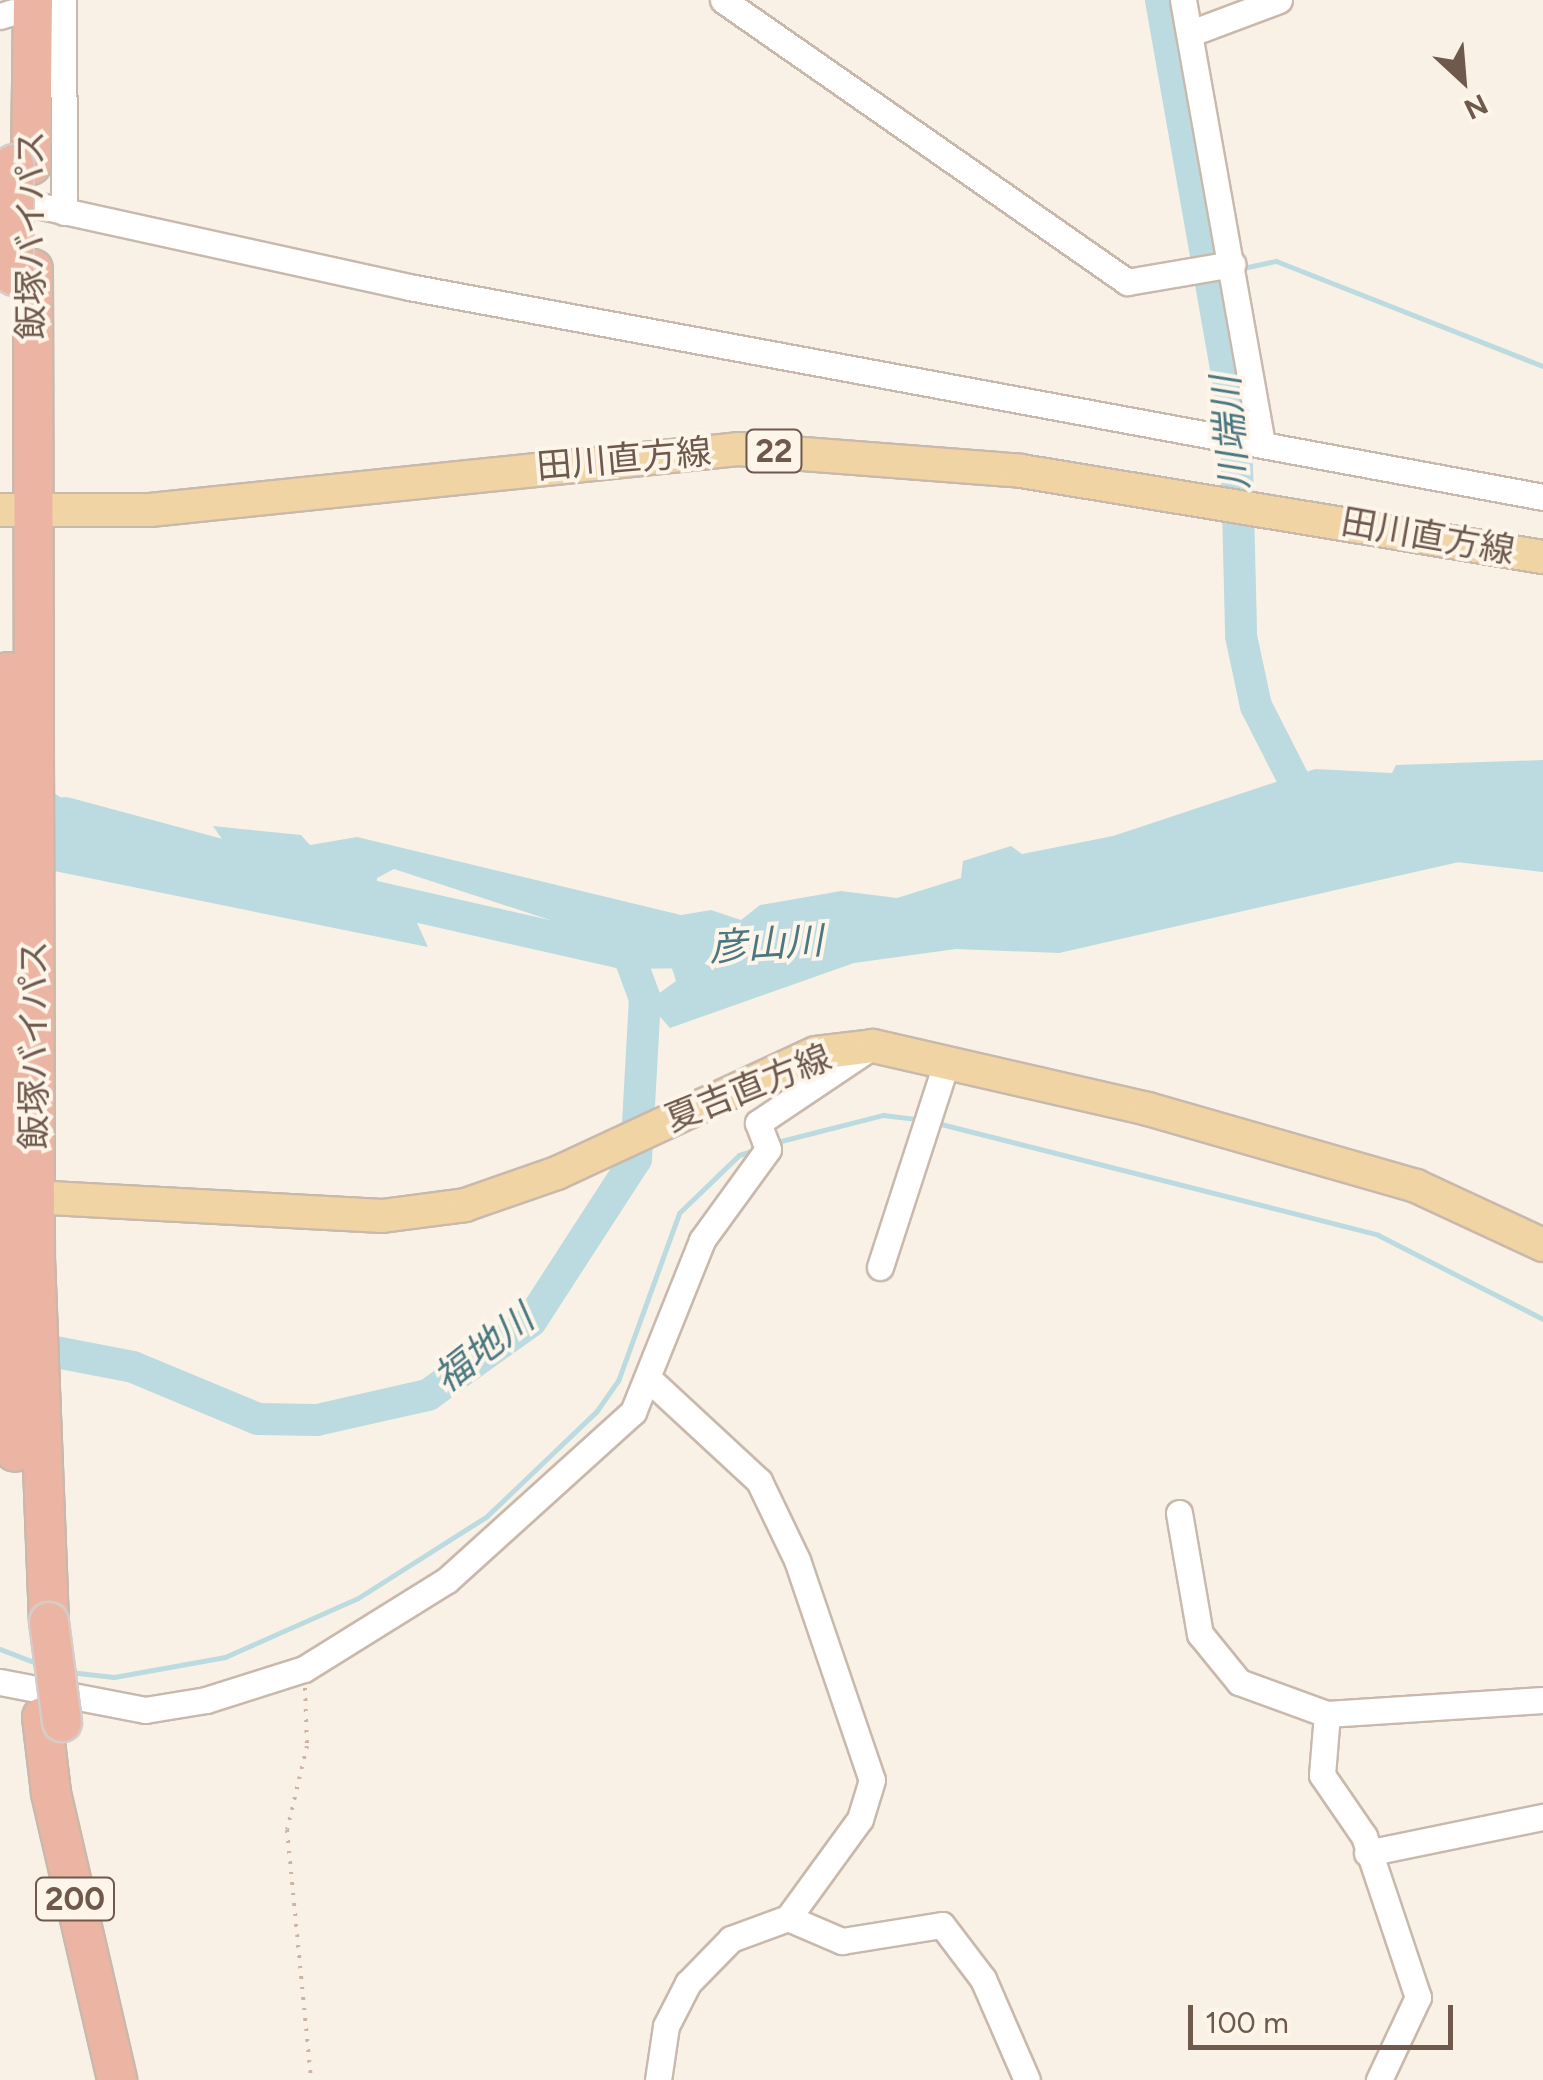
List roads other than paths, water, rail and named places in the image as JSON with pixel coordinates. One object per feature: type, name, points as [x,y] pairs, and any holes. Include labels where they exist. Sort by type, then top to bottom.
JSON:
[{"type":"highway","name":"200","points":[[15,7],[15,176],[24,272],[16,523],[18,1143],[13,1196],[21,1255],[23,1401],[40,1622],[52,1720],[140,2080]]},
{"type":"highway","name":"200","points":[[52,1720],[50,1793],[118,2080]]},
{"type":"main road","name":"田川直方線","points":[[16,523],[738,449],[1020,472],[1543,557]]},
{"type":"main road","name":"夏吉直方線","points":[[13,1196],[382,1216],[465,1206],[557,1173],[725,1091],[816,1052],[874,1046],[947,1061],[1416,1186],[1543,1245]]},
{"type":"street","points":[[63,0],[64,212]]},
{"type":"street","points":[[724,0],[1128,282],[1232,264]]},
{"type":"street","points":[[1183,0],[1260,438]]},
{"type":"street","points":[[1191,34],[1279,0]]},
{"type":"street","points":[[15,176],[64,212],[410,287],[1260,438],[1543,497]]},
{"type":"street","points":[[0,1682],[145,1710],[304,1668],[511,1530],[607,1445],[651,1382],[702,1240],[768,1149],[758,1123],[874,1046]]},
{"type":"street","points":[[880,1267],[947,1061]]},
{"type":"street","points":[[651,1382],[759,1481],[796,1560],[872,1780],[860,1819],[788,1918],[731,1939],[698,1970],[666,2026],[658,2080]]},
{"type":"street","points":[[1179,1512],[1200,1634],[1220,1669],[1327,1714],[1543,1700]]},
{"type":"street","points":[[1327,1714],[1322,1775],[1348,1801],[1418,1996],[1380,2080]]},
{"type":"street","points":[[1367,1853],[1543,1817]]},
{"type":"street","points":[[788,1918],[842,1941],[942,1926],[983,1979],[1027,2080]]},
{"type":"water","points":[[1543,760],[1543,843],[1059,953],[956,949],[854,963],[670,1028],[647,1002],[676,981],[669,959],[394,869],[377,878],[376,894],[413,914],[428,947],[0,860],[51,791],[113,832],[233,855],[213,826],[301,835],[310,845],[357,837],[681,915],[711,910],[741,920],[760,905],[841,891],[897,898],[961,878],[963,861],[1011,846],[1022,854],[1113,836],[1315,769],[1392,773],[1396,765]]},
{"type":"waterway","name":"川端川","points":[[1161,0],[1236,426],[1241,636],[1256,706],[1310,812]]},
{"type":"waterway","points":[[1238,269],[1276,261],[1543,366]]},
{"type":"waterway","name":"彦山川","points":[[65,813],[221,855]]},
{"type":"waterway","name":"彦山川","points":[[1458,846],[1543,856]]},
{"type":"waterway","name":"彦山川","points":[[345,890],[622,953],[704,952]]},
{"type":"waterway","name":"福地川","points":[[14,1344],[133,1367],[258,1419],[317,1420],[428,1395],[531,1321],[636,1159],[645,999],[628,953]]},
{"type":"waterway","points":[[773,1143],[883,1115],[917,1119]]},
{"type":"waterway","points":[[933,1122],[1378,1235],[1543,1319]]},
{"type":"waterway","points":[[69,1672],[114,1677],[225,1657],[358,1598],[487,1516],[596,1412],[618,1381],[679,1213],[739,1155],[757,1149]]},
{"type":"waterway","points":[[0,1649],[39,1664]]}]
